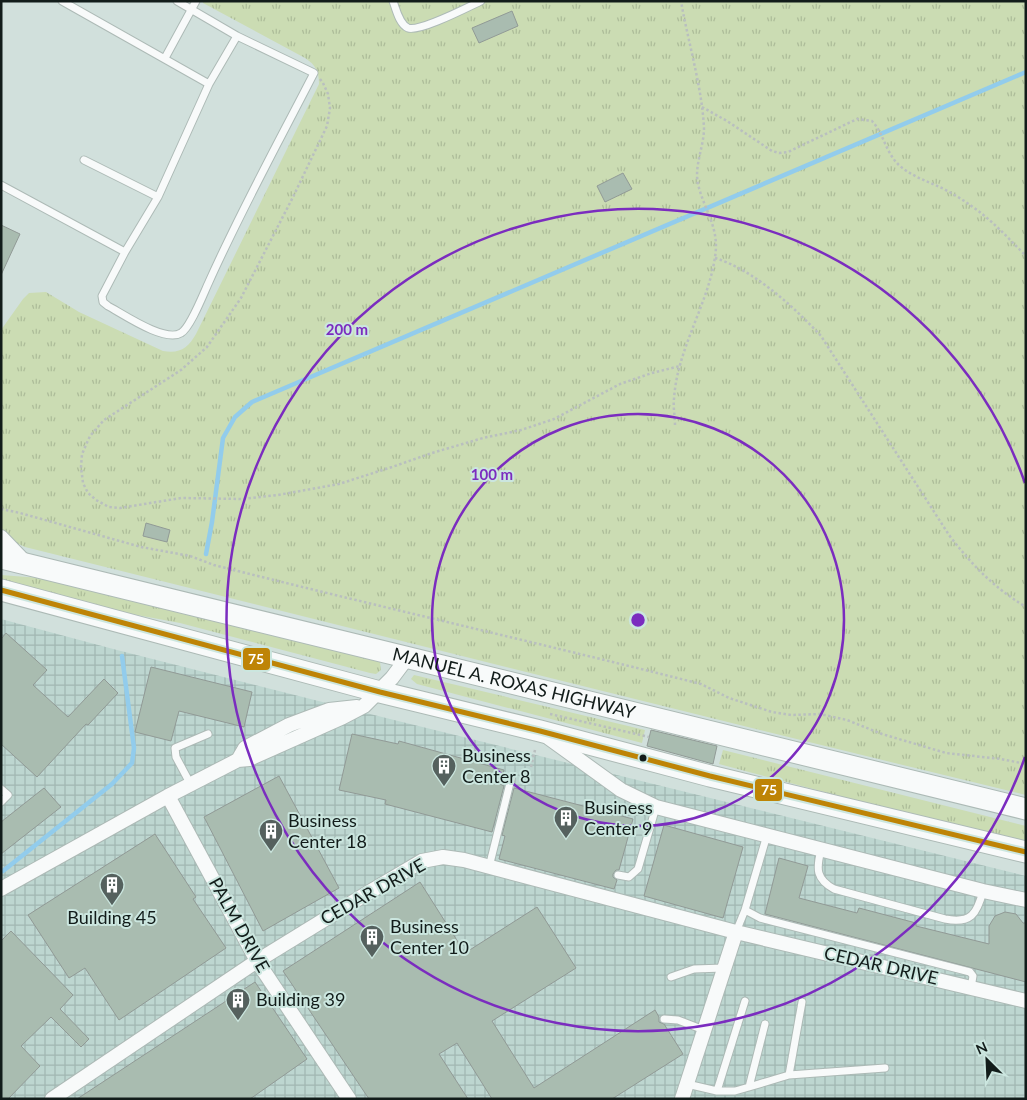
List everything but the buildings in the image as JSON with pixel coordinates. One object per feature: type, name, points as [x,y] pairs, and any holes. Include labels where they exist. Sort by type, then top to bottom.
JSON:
[{"type":"main road","name":"MANUEL A. ROXAS HIGHWAY","points":[[1,558],[1026,809]]},
{"type":"main road","points":[[1,590],[372,699],[540,731],[710,776],[1026,852]]},
{"type":"main road","points":[[1,594],[35,599]]},
{"type":"street","points":[[1,537],[26,563]]},
{"type":"street","points":[[1,889],[168,796],[238,760],[245,748],[289,725],[329,710],[372,699],[407,658]]},
{"type":"street","points":[[540,731],[621,790],[656,807],[983,891],[1026,900]]},
{"type":"street","name":"PALM DRIVE","points":[[168,796],[257,961],[349,1099]]},
{"type":"street","name":"CEDAR DRIVE","points":[[52,1099],[257,961],[422,862],[443,857],[464,860],[538,878],[736,932],[1026,1001]]},
{"type":"street","points":[[682,1099],[736,932]]},
{"type":"lane","points":[[62,1],[74,4],[209,84]]},
{"type":"lane","points":[[176,1],[237,36],[314,73],[186,328],[181,333],[168,336],[152,330],[108,306],[103,302],[102,296],[125,252],[158,197],[209,84],[237,36]]},
{"type":"lane","points":[[166,58],[196,1]]},
{"type":"lane","points":[[393,1],[400,21],[407,28],[419,29],[481,1]]},
{"type":"lane","points":[[84,160],[158,197]]},
{"type":"lane","points":[[1,185],[125,252]]},
{"type":"lane","points":[[192,785],[176,757],[175,748],[208,734]]},
{"type":"lane","points":[[489,866],[511,778]]},
{"type":"lane","points":[[1,789],[8,795],[1,802]]},
{"type":"lane","points":[[618,875],[630,876],[638,869],[656,807]]},
{"type":"lane","points":[[736,932],[745,910],[767,835]]},
{"type":"lane","points":[[821,850],[818,868],[825,884],[834,889],[945,919],[956,921],[970,917],[980,905],[983,891]]},
{"type":"lane","points":[[745,910],[760,918],[970,972],[973,976],[971,988]]},
{"type":"lane","points":[[671,977],[694,969],[724,968]]},
{"type":"lane","points":[[717,1091],[745,1001]]},
{"type":"lane","points":[[789,1076],[802,1002]]},
{"type":"lane","points":[[664,1019],[678,1020],[704,1030]]},
{"type":"lane","points":[[749,1087],[765,1024]]},
{"type":"lane","points":[[687,1084],[717,1091],[735,1091],[789,1076],[885,1068]]},
{"type":"path","points":[[675,425],[674,398],[680,366],[708,285],[717,242],[698,185],[697,166],[704,131],[702,108],[681,1]]},
{"type":"path","points":[[314,73],[323,83],[328,94],[330,108],[327,126],[293,197],[241,298],[207,347],[181,370],[104,420],[90,436],[82,454],[81,467],[83,483],[88,493],[96,500],[109,507],[120,508],[181,498],[222,499],[278,495],[339,484],[456,446],[521,430],[554,419],[620,384],[680,366]]},
{"type":"path","points":[[702,108],[727,121],[772,151],[780,153],[788,152],[857,119],[872,121],[899,166],[911,175],[945,190],[971,205],[989,219],[1026,256]]},
{"type":"path","points":[[715,258],[729,262],[798,311],[820,336],[949,535],[972,564],[1007,596],[1026,607]]},
{"type":"path","points":[[1,509],[140,547],[190,556],[214,565],[355,601],[514,637],[701,684],[729,698],[772,712],[791,715],[820,714],[847,720],[882,734],[946,753],[1001,759],[1026,764]]},
{"type":"path","points":[[531,767],[540,731],[649,737]]},
{"type":"shaded area","points":[[1,619],[390,719],[1026,876],[1026,1099],[1,1099]]},
{"type":"green space","points":[[203,1],[1026,1],[1026,795],[25,547],[12,541],[1,530],[1,330],[29,293],[46,292],[79,312],[163,351],[179,351],[187,346],[196,334],[319,84],[316,69],[312,63],[203,3]]},
{"type":"green space","points":[[1,575],[40,578],[377,660],[380,662],[381,670],[376,674],[370,673],[180,623],[121,612],[1,581]]},
{"type":"green space","points":[[414,675],[645,730],[642,743],[417,684],[411,679]]},
{"type":"green space","points":[[723,750],[1026,826],[1026,841],[919,817],[719,764]]},
{"type":"waterway","points":[[206,554],[223,438],[235,417],[252,402],[1026,72]]},
{"type":"waterway","points":[[3,871],[112,784],[132,763],[134,748],[122,656]]},
{"type":"transit line","name":"75","points":[[1,590],[380,692],[540,731],[710,776],[1026,852]]},
{"type":"place","name":"Business Center 8","points":[[444,787]]},
{"type":"place","name":"Business Center 9","points":[[566,839]]},
{"type":"place","name":"Business Center 18","points":[[271,852]]},
{"type":"place","name":"Building 45","points":[[112,906]]},
{"type":"place","name":"Business Center 10","points":[[372,958]]},
{"type":"place","name":"Building 39","points":[[238,1021]]}]
